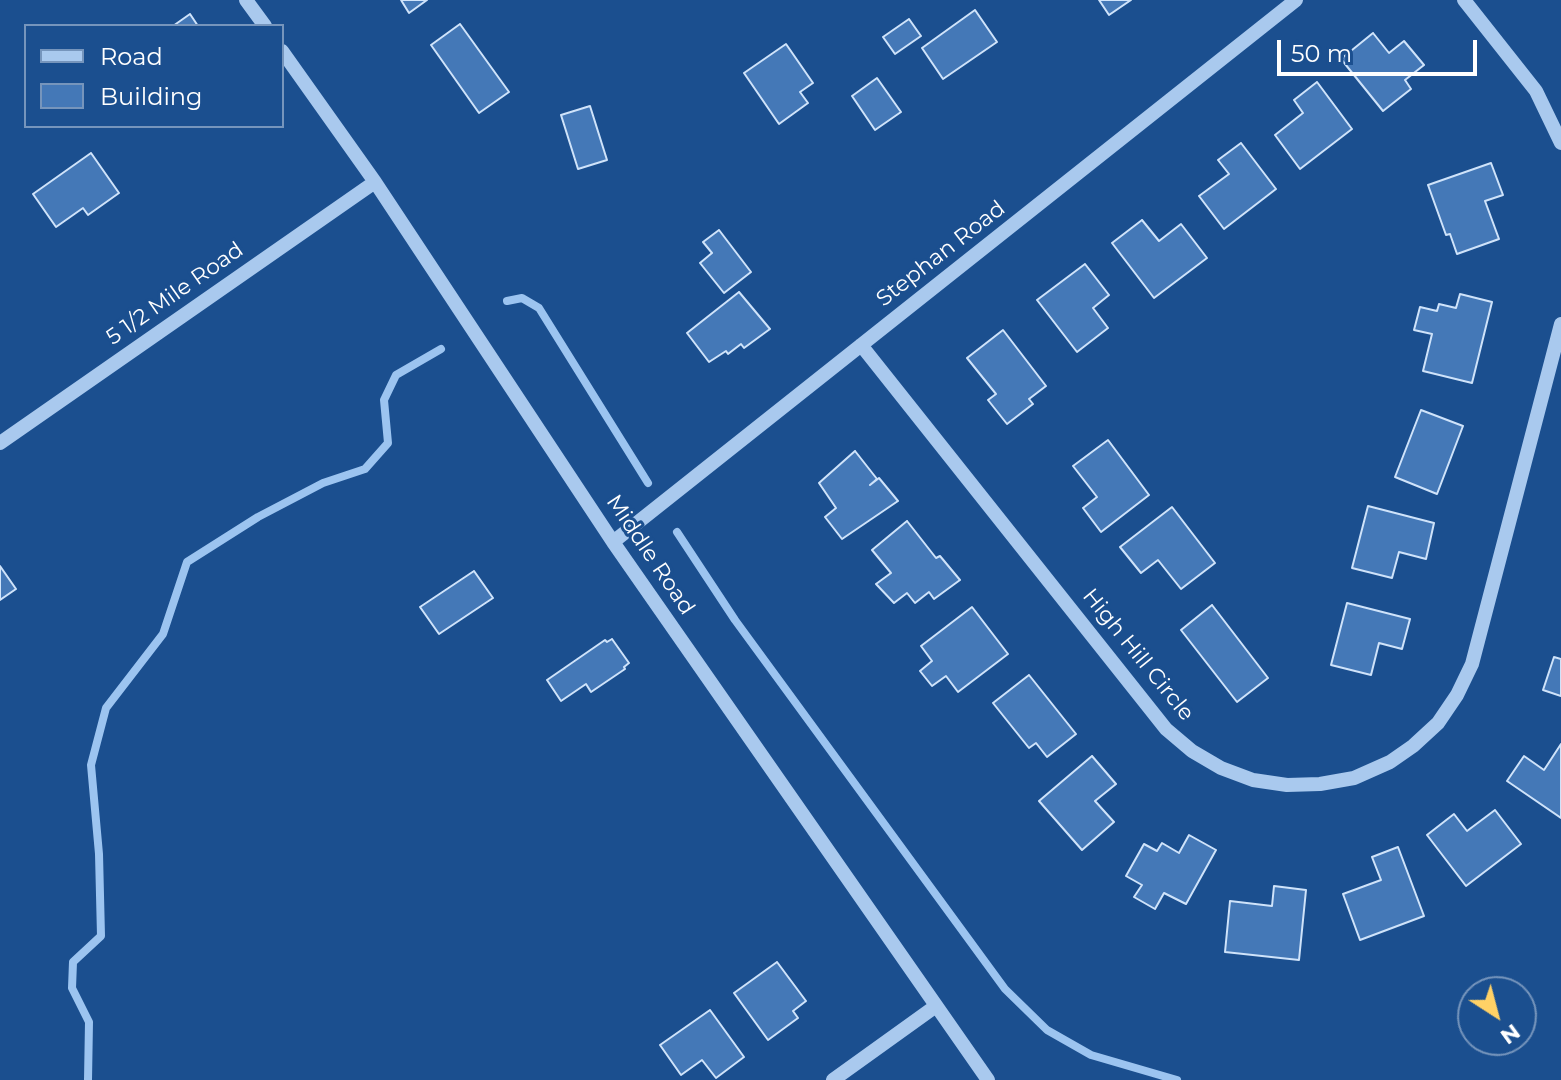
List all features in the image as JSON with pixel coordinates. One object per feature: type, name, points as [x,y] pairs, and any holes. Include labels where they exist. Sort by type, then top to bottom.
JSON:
[{"type":"street","points":[[246,0],[264,24]]},
{"type":"street","name":"Stephan Road","points":[[613,542],[1296,0]]},
{"type":"street","points":[[1464,0],[1536,91],[1561,143]]},
{"type":"street","name":"Middle Road","points":[[284,54],[375,182],[613,542],[988,1080]]},
{"type":"street","name":"5 1/2 Mile Road","points":[[0,443],[375,182]]},
{"type":"street","name":"High Hill Circle","points":[[861,345],[1166,729],[1192,751],[1221,768],[1264,782],[1287,785],[1320,784],[1354,778],[1390,762],[1438,723],[1457,695],[1472,664],[1561,324]]},
{"type":"street","points":[[833,1080],[936,1006]]},
{"type":"building","points":[[401,0],[427,0],[409,13]]},
{"type":"building","points":[[1099,0],[1131,0],[1109,15]]},
{"type":"building","points":[[975,10],[997,42],[943,79],[922,48]]},
{"type":"building","points":[[190,14],[197,24],[176,24]]},
{"type":"building","points":[[909,19],[921,36],[895,54],[883,37]]},
{"type":"building","points":[[460,24],[509,92],[479,113],[431,45]]},
{"type":"building","points":[[1373,33],[1389,53],[1404,41],[1424,65],[1405,80],[1411,89],[1383,111],[1341,59]]},
{"type":"building","points":[[786,44],[813,83],[800,92],[808,103],[779,124],[744,73]]},
{"type":"building","points":[[877,78],[901,112],[875,130],[852,96]]},
{"type":"building","points":[[1317,82],[1352,129],[1300,169],[1275,135],[1303,113],[1294,100]]},
{"type":"building","points":[[590,106],[607,160],[578,169],[561,115]]},
{"type":"building","points":[[1241,143],[1276,189],[1224,229],[1199,196],[1229,174],[1218,160]]},
{"type":"building","points":[[91,153],[119,193],[88,215],[83,208],[56,227],[33,194]]},
{"type":"building","points":[[1491,163],[1503,195],[1485,201],[1499,239],[1457,254],[1450,234],[1446,235],[1428,185]]},
{"type":"building","points":[[1142,220],[1159,241],[1181,224],[1207,258],[1154,298],[1112,243]]},
{"type":"building","points":[[719,230],[751,272],[724,293],[700,263],[712,253],[703,242]]},
{"type":"building","points":[[1085,264],[1109,295],[1093,308],[1108,328],[1077,352],[1037,300]]},
{"type":"building","points":[[739,292],[770,329],[744,348],[741,344],[709,362],[687,333]]},
{"type":"building","points":[[1460,294],[1492,302],[1472,383],[1423,371],[1432,334],[1414,330],[1420,307],[1437,311],[1439,304],[1456,308]]},
{"type":"building","points":[[1003,330],[1046,386],[1029,399],[1033,404],[1007,424],[988,400],[996,394],[967,358]]},
{"type":"building","points":[[1421,410],[1463,426],[1437,494],[1395,477]]},
{"type":"building","points":[[1108,440],[1149,495],[1101,532],[1083,508],[1097,497],[1073,466]]},
{"type":"building","points":[[855,451],[877,479],[870,485],[879,478],[898,501],[842,539],[825,517],[836,508],[819,483]]},
{"type":"building","points":[[1368,506],[1434,523],[1426,559],[1399,552],[1392,578],[1352,568]]},
{"type":"building","points":[[1172,507],[1215,563],[1181,589],[1158,560],[1141,573],[1120,547]]},
{"type":"building","points":[[907,521],[936,558],[940,556],[960,580],[934,599],[929,592],[915,603],[907,593],[894,603],[876,584],[891,573],[872,550]]},
{"type":"building","points":[[0,566],[16,589],[0,600]]},
{"type":"building","points":[[474,571],[493,598],[439,634],[420,607]]},
{"type":"building","points":[[1347,603],[1410,619],[1402,649],[1379,643],[1371,675],[1331,665]]},
{"type":"building","points":[[1212,605],[1268,678],[1237,702],[1181,630]]},
{"type":"building","points":[[972,607],[1008,654],[958,692],[946,676],[932,686],[920,671],[932,661],[921,646]]},
{"type":"building","points":[[612,639],[629,663],[625,669],[591,692],[586,684],[561,701],[547,680],[605,640]]},
{"type":"building","points":[[1554,657],[1561,659],[1561,696],[1543,690]]},
{"type":"building","points":[[1029,675],[1076,734],[1047,757],[1036,743],[1029,748],[993,703]]},
{"type":"building","points":[[1561,744],[1561,818],[1507,781],[1524,756],[1544,770]]},
{"type":"building","points":[[1092,756],[1116,784],[1095,801],[1114,822],[1082,850],[1039,801]]},
{"type":"building","points":[[1495,810],[1521,844],[1466,886],[1427,835],[1454,814],[1467,831]]},
{"type":"building","points":[[1189,835],[1216,850],[1186,904],[1164,893],[1155,909],[1134,897],[1142,885],[1126,876],[1144,844],[1157,851],[1162,843],[1179,853]]},
{"type":"building","points":[[1398,847],[1424,916],[1360,940],[1343,894],[1381,880],[1372,857]]},
{"type":"building","points":[[1274,886],[1306,890],[1299,960],[1225,952],[1230,901],[1272,906]]},
{"type":"building","points":[[777,962],[806,1001],[793,1011],[798,1018],[768,1040],[734,993]]},
{"type":"building","points":[[710,1010],[744,1057],[716,1078],[702,1060],[681,1075],[660,1045]]},
{"type":"waterway","points":[[507,301],[522,298],[539,308],[648,483]]},
{"type":"waterway","points":[[88,1080],[89,1022],[72,988],[73,962],[101,936],[99,854],[91,765],[106,708],[163,634],[187,562],[258,517],[323,483],[365,469],[388,443],[384,400],[396,375],[441,349]]},
{"type":"waterway","points":[[677,532],[735,620],[1005,989],[1047,1030],[1091,1055],[1177,1080]]}]
